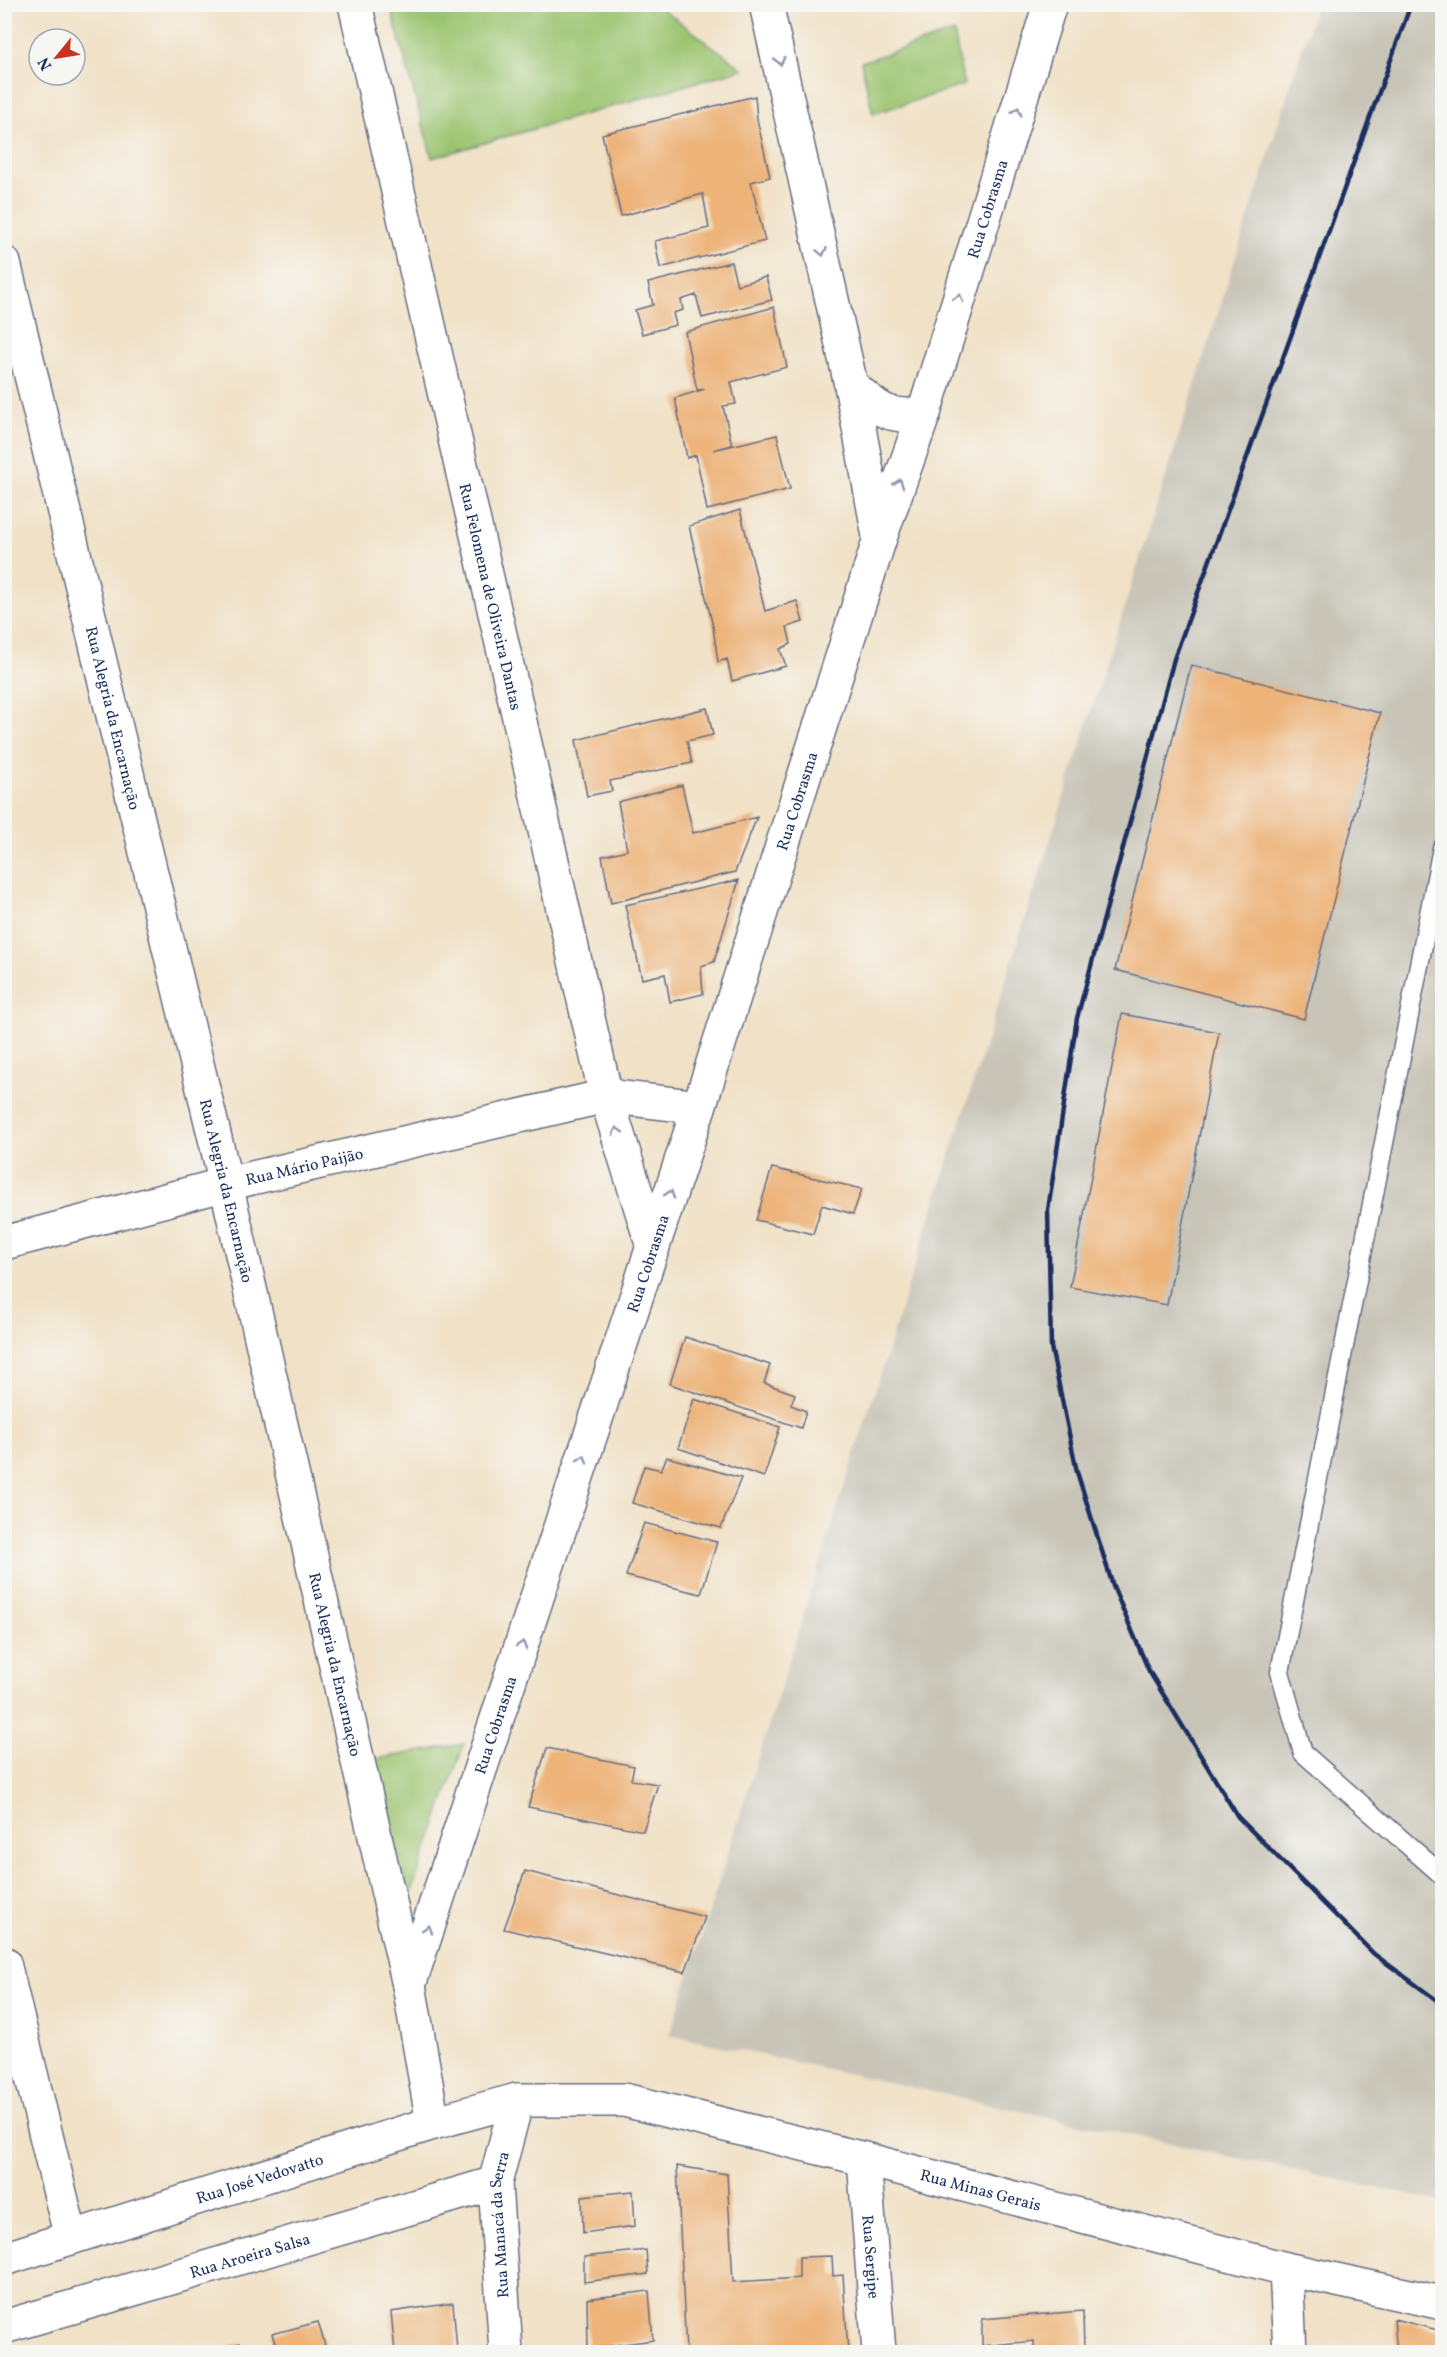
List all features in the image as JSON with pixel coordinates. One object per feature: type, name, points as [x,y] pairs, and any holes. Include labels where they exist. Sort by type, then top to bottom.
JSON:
[{"type":"street","name":"Rua Felomena de Oliveira Dantas","points":[[355,4],[606,1096],[653,1247]]},
{"type":"street","name":"Rua Cobrasma","points":[[766,4],[851,385],[880,538]]},
{"type":"street","name":"Rua Cobrasma","points":[[410,1985],[699,1107],[880,538],[924,412],[1050,4]]},
{"type":"street","name":"Rua Alegria da Encarnação","points":[[4,263],[226,1184],[410,1985],[434,2123]]},
{"type":"street","points":[[851,385],[881,411],[904,417],[924,412]]},
{"type":"street","points":[[606,1096],[699,1107]]},
{"type":"street","name":"Rua Mário Paijão","points":[[4,1243],[226,1184],[606,1096]]},
{"type":"street","points":[[4,1963],[71,2238]]},
{"type":"street","name":"Rua José Vedovatto","points":[[4,2259],[434,2123],[517,2100]]},
{"type":"street","name":"Rua Minas Gerais","points":[[517,2100],[624,2100],[864,2158],[1286,2269],[1443,2303]]},
{"type":"street","name":"Rua Manacá da Serra","points":[[506,2352],[495,2183],[517,2100]]},
{"type":"street","name":"Rua Sergipe","points":[[864,2158],[879,2352]]},
{"type":"street","name":"Rua Aroeira Salsa","points":[[4,2327],[495,2183]]},
{"type":"street","points":[[1286,2269],[1290,2352]]},
{"type":"lane","points":[[1443,848],[1280,1672],[1303,1753],[1443,1875]]},
{"type":"shaded area","points":[[1316,5],[1442,5],[1442,2202],[670,2035]]},
{"type":"green space","points":[[390,5],[657,5],[743,69],[432,158]]},
{"type":"green space","points":[[954,32],[964,85],[873,114],[861,62]]},
{"type":"green space","points":[[464,1744],[404,1913],[368,1760]]},
{"type":"building","points":[[755,96],[757,119],[770,177],[751,182],[765,241],[660,268],[655,241],[709,228],[703,194],[621,216],[602,134]]},
{"type":"building","points":[[731,262],[737,285],[766,277],[772,300],[702,318],[696,295],[681,300],[683,310],[673,313],[676,325],[642,334],[635,310],[653,305],[648,283]]},
{"type":"building","points":[[774,307],[787,367],[731,382],[736,404],[723,406],[732,445],[713,450],[777,435],[790,489],[707,510],[696,455],[687,458],[675,398],[705,389],[697,390],[685,332]]},
{"type":"building","points":[[740,510],[765,611],[797,601],[803,622],[787,627],[791,644],[780,649],[786,666],[732,681],[727,659],[718,662],[713,627],[689,526]]},
{"type":"building","points":[[1191,665],[1380,713],[1304,1019],[1115,970]]},
{"type":"building","points":[[707,708],[713,735],[687,741],[692,763],[610,781],[612,791],[587,796],[576,740]]},
{"type":"building","points":[[682,785],[693,833],[757,817],[735,872],[611,903],[602,856],[627,850],[618,802]]},
{"type":"building","points":[[739,880],[714,962],[701,966],[703,994],[670,1002],[665,974],[642,979],[625,905]]},
{"type":"building","points":[[1122,1014],[1219,1032],[1167,1305],[1070,1287]]},
{"type":"building","points":[[772,1168],[862,1189],[853,1214],[822,1205],[813,1234],[756,1220]]},
{"type":"building","points":[[685,1337],[770,1365],[764,1383],[795,1394],[791,1405],[806,1411],[801,1428],[670,1384]]},
{"type":"building","points":[[694,1399],[780,1427],[764,1477],[678,1448]]},
{"type":"building","points":[[667,1457],[741,1478],[721,1528],[632,1503],[644,1466],[661,1470]]},
{"type":"building","points":[[644,1523],[717,1542],[701,1594],[626,1576]]},
{"type":"building","points":[[547,1748],[634,1766],[631,1780],[658,1784],[643,1831],[528,1807]]},
{"type":"building","points":[[525,1871],[705,1917],[685,1972],[504,1929]]},
{"type":"building","points":[[677,2166],[727,2174],[733,2282],[799,2278],[799,2257],[832,2256],[833,2276],[843,2275],[848,2352],[686,2352]]},
{"type":"building","points":[[633,2191],[635,2226],[583,2233],[582,2196]]},
{"type":"building","points":[[646,2250],[648,2274],[584,2282],[584,2257]]},
{"type":"building","points":[[649,2291],[653,2340],[588,2349],[587,2299]]},
{"type":"building","points":[[453,2303],[457,2350],[395,2352],[391,2312]]},
{"type":"building","points":[[1083,2311],[1084,2352],[1034,2352],[1034,2341],[982,2346],[982,2319]]},
{"type":"building","points":[[1394,2319],[1442,2331],[1442,2352],[1397,2352]]},
{"type":"building","points":[[318,2322],[327,2352],[278,2352],[272,2334]]},
{"type":"building","points":[[240,2343],[243,2352],[211,2352],[218,2349]]},
{"type":"railway","points":[[1411,4],[1174,659],[1077,1018],[1048,1210],[1051,1347],[1077,1472],[1113,1586],[1149,1671],[1238,1817],[1374,1954],[1442,2004]]}]
